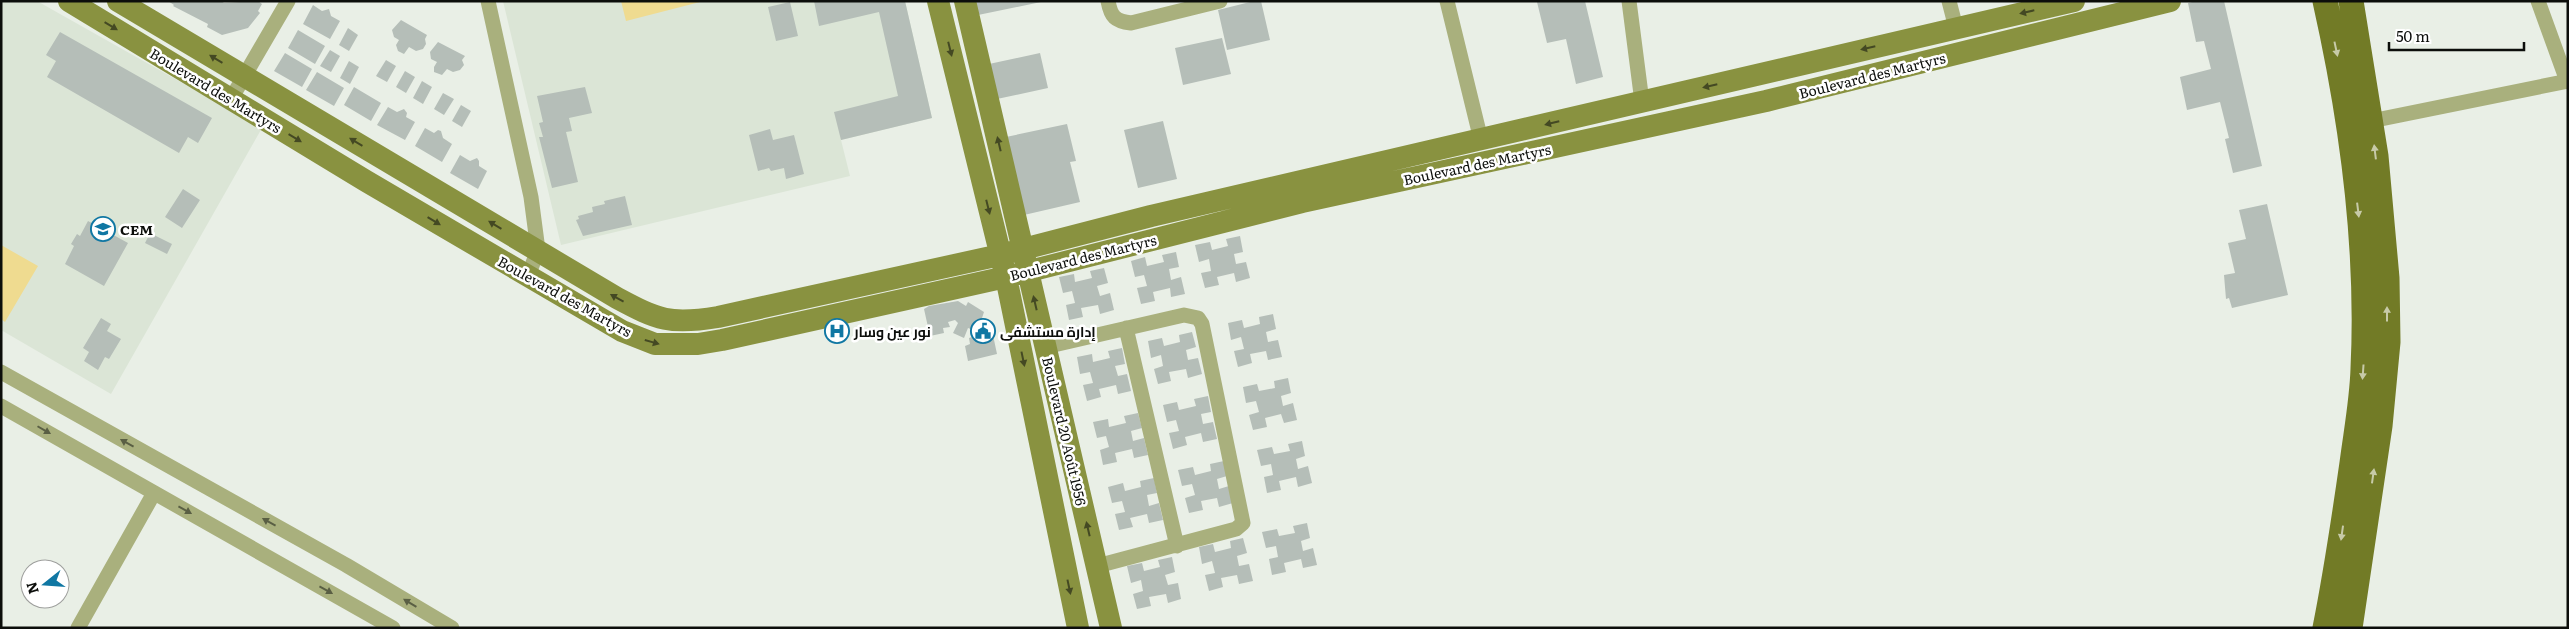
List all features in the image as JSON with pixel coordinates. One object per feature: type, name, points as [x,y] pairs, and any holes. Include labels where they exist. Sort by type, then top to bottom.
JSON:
[{"type":"main road","points":[[2325,1],[2339,64],[2355,182],[2362,249],[2364,301],[2362,381],[2338,565],[2325,628]]},
{"type":"main road","points":[[2350,628],[2380,426],[2388,342],[2387,278],[2371,121],[2351,1]]},
{"type":"street","name":"Boulevard des Martyrs","points":[[69,1],[622,331],[655,344],[676,345],[722,340],[1006,277],[1026,260],[1151,216],[2074,1]]},
{"type":"street","name":"Boulevard des Martyrs","points":[[118,1],[638,309],[656,318],[678,321],[718,317],[1000,255],[1026,260],[1302,202],[1766,101],[2170,1]]},
{"type":"street","points":[[488,1],[531,197],[538,250],[528,276]]},
{"type":"street","points":[[938,1],[1006,277],[1078,628]]},
{"type":"street","name":"Boulevard 20 Août 1956","points":[[965,1],[1111,628]]},
{"type":"street","points":[[1108,1],[1111,15],[1117,21],[1131,23],[1220,1]]},
{"type":"street","points":[[1447,1],[1481,140]]},
{"type":"street","points":[[1629,1],[1642,102]]},
{"type":"street","points":[[1949,1],[1956,28]]},
{"type":"street","points":[[2371,121],[2567,81],[2538,1]]},
{"type":"street","points":[[231,99],[282,3]]},
{"type":"street","points":[[1045,347],[1184,315],[1198,318],[1202,324],[1243,523],[1236,529],[1097,566]]},
{"type":"street","points":[[1126,328],[1177,546]]},
{"type":"street","points":[[1,372],[346,565],[452,628]]},
{"type":"street","points":[[1,406],[393,628]]},
{"type":"street","points":[[78,628],[154,493]]},
{"type":"shaded area","name":"CEM","points":[[1,1],[37,1],[262,128],[111,394],[1,330]]},
{"type":"shaded area","points":[[503,1],[905,1],[932,118],[841,140],[850,176],[561,245]]},
{"type":"shaded area","points":[[621,1],[704,1],[626,21]]},
{"type":"shaded area","points":[[1,245],[38,266],[5,322],[1,319]]},
{"type":"building","points":[[168,1],[221,1],[224,3],[258,1],[262,4],[258,11],[260,13],[248,28],[222,35],[207,27],[208,24],[173,6]]},
{"type":"building","points":[[814,1],[905,1],[932,118],[841,140],[834,112],[898,96],[879,12],[819,26]]},
{"type":"building","points":[[975,1],[1040,1],[1041,2],[978,15]]},
{"type":"building","points":[[1261,1],[1270,40],[1227,50],[1218,10]]},
{"type":"building","points":[[1585,1],[1603,77],[1576,84],[1566,39],[1547,43],[1537,2]]},
{"type":"building","points":[[2196,1],[2224,1],[2262,166],[2233,173],[2225,139],[2229,138],[2220,102],[2187,110],[2180,77],[2211,69],[2204,41],[2196,42],[2188,3]]},
{"type":"building","points":[[790,2],[798,36],[776,41],[768,7]]},
{"type":"building","points":[[313,5],[322,11],[329,9],[331,16],[340,21],[330,39],[303,24]]},
{"type":"building","points":[[401,20],[427,35],[425,39],[426,44],[423,49],[416,51],[409,47],[404,54],[398,51],[396,45],[399,40],[394,37],[392,30]]},
{"type":"building","points":[[348,28],[358,35],[349,51],[339,45]]},
{"type":"building","points":[[298,30],[325,46],[315,64],[288,48]]},
{"type":"building","points":[[60,32],[212,118],[198,143],[188,137],[179,153],[47,77],[56,61],[46,55]]},
{"type":"building","points":[[1222,38],[1231,74],[1183,85],[1175,48]]},
{"type":"building","points":[[438,42],[465,56],[462,60],[464,65],[460,70],[453,72],[447,69],[442,75],[434,72],[437,62],[431,59],[430,52]]},
{"type":"building","points":[[330,50],[340,56],[331,72],[320,66]]},
{"type":"building","points":[[285,53],[312,69],[302,87],[274,71]]},
{"type":"building","points":[[1040,53],[1048,88],[997,99],[989,64]]},
{"type":"building","points":[[386,60],[396,66],[387,82],[376,76]]},
{"type":"building","points":[[349,61],[359,67],[350,84],[340,78]]},
{"type":"building","points":[[405,71],[415,77],[406,93],[396,87]]},
{"type":"building","points":[[317,72],[344,88],[334,106],[306,90]]},
{"type":"building","points":[[422,81],[432,87],[423,104],[413,98]]},
{"type":"building","points":[[354,87],[381,103],[371,121],[344,105]]},
{"type":"building","points":[[585,87],[592,113],[569,118],[572,131],[566,132],[578,182],[552,188],[539,137],[543,137],[539,123],[543,122],[537,96]]},
{"type":"building","points":[[443,93],[454,99],[444,115],[434,109]]},
{"type":"building","points":[[461,105],[471,111],[462,127],[452,121]]},
{"type":"building","points":[[388,107],[397,112],[404,109],[407,113],[406,117],[415,122],[405,140],[377,125]]},
{"type":"building","points":[[1163,121],[1177,179],[1138,188],[1124,130]]},
{"type":"building","points":[[1067,124],[1076,161],[1070,162],[1080,202],[1024,215],[1006,137]]},
{"type":"building","points":[[425,128],[434,133],[438,130],[441,131],[443,138],[452,144],[442,162],[415,146]]},
{"type":"building","points":[[770,129],[773,140],[794,135],[804,174],[786,179],[784,168],[771,171],[769,168],[758,171],[749,135]]},
{"type":"building","points":[[460,155],[470,161],[477,158],[479,166],[487,171],[478,189],[450,173]]},
{"type":"building","points":[[183,189],[200,200],[182,228],[165,217]]},
{"type":"building","points":[[625,196],[632,225],[583,236],[576,220],[579,219],[578,216],[593,212],[592,207],[605,204],[604,201]]},
{"type":"building","points":[[2267,204],[2288,295],[2232,308],[2229,298],[2226,299],[2224,275],[2235,273],[2228,243],[2246,239],[2239,210]]},
{"type":"building","points":[[88,221],[128,243],[104,286],[65,264],[74,246],[71,244],[77,234],[80,236]]},
{"type":"building","points":[[150,233],[172,244],[167,254],[145,243]]},
{"type":"building","points":[[1240,236],[1243,252],[1234,254],[1236,264],[1246,262],[1250,278],[1236,282],[1234,273],[1217,277],[1219,285],[1205,288],[1201,273],[1211,271],[1209,259],[1199,262],[1195,245],[1210,242],[1212,250],[1228,246],[1226,239]]},
{"type":"building","points":[[1176,252],[1179,267],[1169,269],[1171,280],[1181,277],[1185,294],[1171,297],[1170,288],[1153,292],[1155,301],[1141,304],[1137,288],[1147,286],[1144,275],[1135,277],[1131,261],[1145,257],[1147,266],[1164,262],[1162,255]]},
{"type":"building","points":[[1104,268],[1108,283],[1097,286],[1100,296],[1110,293],[1114,310],[1100,314],[1098,305],[1081,308],[1083,317],[1069,320],[1066,305],[1075,303],[1072,291],[1063,293],[1059,277],[1074,274],[1075,282],[1092,278],[1090,271]]},
{"type":"building","name":"إدارة مستشفى","points":[[958,301],[966,306],[968,302],[984,312],[982,318],[990,321],[997,354],[968,361],[965,346],[970,344],[969,338],[975,336],[973,330],[968,328],[964,338],[953,333],[958,323],[955,320],[948,322],[950,327],[943,328],[944,333],[930,336],[924,309],[929,306]]},
{"type":"building","points":[[1273,314],[1276,329],[1266,332],[1268,342],[1278,340],[1282,357],[1268,360],[1266,351],[1250,354],[1252,363],[1238,367],[1234,351],[1244,349],[1241,337],[1231,340],[1228,323],[1242,320],[1244,328],[1260,324],[1259,317]]},
{"type":"building","points":[[101,318],[111,324],[107,331],[121,339],[109,359],[105,357],[98,370],[84,361],[89,352],[83,348]]},
{"type":"building","points":[[1192,332],[1196,347],[1186,350],[1188,360],[1198,358],[1202,374],[1188,378],[1186,369],[1169,372],[1171,381],[1158,384],[1154,369],[1163,366],[1161,355],[1151,358],[1148,341],[1162,338],[1164,346],[1180,342],[1179,335]]},
{"type":"building","points":[[1122,348],[1125,364],[1115,366],[1118,376],[1127,374],[1131,391],[1118,394],[1116,385],[1099,389],[1101,397],[1087,401],[1083,385],[1093,383],[1090,372],[1080,374],[1077,357],[1092,354],[1093,362],[1110,358],[1108,351]]},
{"type":"building","points":[[1288,378],[1291,393],[1281,396],[1283,406],[1293,403],[1297,420],[1284,423],[1281,414],[1265,418],[1267,427],[1253,430],[1249,415],[1259,412],[1256,401],[1246,403],[1243,387],[1257,384],[1259,391],[1275,388],[1274,381]]},
{"type":"building","points":[[1208,396],[1211,412],[1201,414],[1203,424],[1213,422],[1217,439],[1203,442],[1201,433],[1185,437],[1187,445],[1173,449],[1169,433],[1179,431],[1176,420],[1167,422],[1163,405],[1177,402],[1179,410],[1196,406],[1194,399]]},
{"type":"building","points":[[1138,413],[1142,428],[1131,431],[1133,441],[1144,438],[1148,455],[1134,458],[1132,449],[1115,453],[1117,462],[1103,465],[1100,450],[1109,447],[1106,436],[1097,438],[1093,422],[1108,419],[1109,427],[1126,423],[1124,416]]},
{"type":"building","points":[[1302,441],[1305,456],[1296,459],[1298,469],[1308,466],[1312,483],[1298,487],[1296,477],[1279,481],[1281,490],[1267,493],[1264,477],[1273,475],[1271,464],[1261,466],[1257,450],[1272,447],[1274,454],[1290,451],[1288,444]]},
{"type":"building","points":[[1224,461],[1227,476],[1217,479],[1219,489],[1229,486],[1233,503],[1219,507],[1217,498],[1201,501],[1203,510],[1189,513],[1185,498],[1195,495],[1192,484],[1182,486],[1178,470],[1193,467],[1195,475],[1211,471],[1210,464]]},
{"type":"building","points":[[1154,478],[1157,493],[1147,495],[1149,506],[1159,503],[1163,520],[1149,523],[1147,514],[1130,518],[1133,527],[1119,530],[1115,514],[1125,512],[1122,501],[1112,503],[1108,487],[1123,483],[1125,491],[1141,487],[1140,481]]},
{"type":"building","points":[[1307,523],[1310,538],[1301,541],[1303,551],[1313,548],[1317,565],[1303,568],[1301,559],[1284,563],[1286,572],[1272,575],[1269,559],[1278,557],[1276,546],[1266,548],[1262,532],[1277,529],[1279,536],[1295,533],[1293,526]]},
{"type":"building","points":[[1243,538],[1247,553],[1237,556],[1239,566],[1249,564],[1253,581],[1239,584],[1237,575],[1221,578],[1223,587],[1209,591],[1205,575],[1215,573],[1212,561],[1202,564],[1199,547],[1213,544],[1215,552],[1231,548],[1230,541]]},
{"type":"building","points":[[1172,557],[1175,572],[1165,575],[1168,585],[1178,583],[1181,599],[1168,603],[1166,594],[1149,597],[1151,606],[1137,609],[1133,594],[1143,591],[1141,580],[1131,583],[1127,566],[1142,563],[1144,571],[1160,567],[1158,560]]},
{"type":"place","name":"CEM","points":[[103,229]]},
{"type":"place","name":"نور عين وسار","points":[[837,331]]},
{"type":"place","name":"إدارة مستشفى","points":[[983,331]]}]
